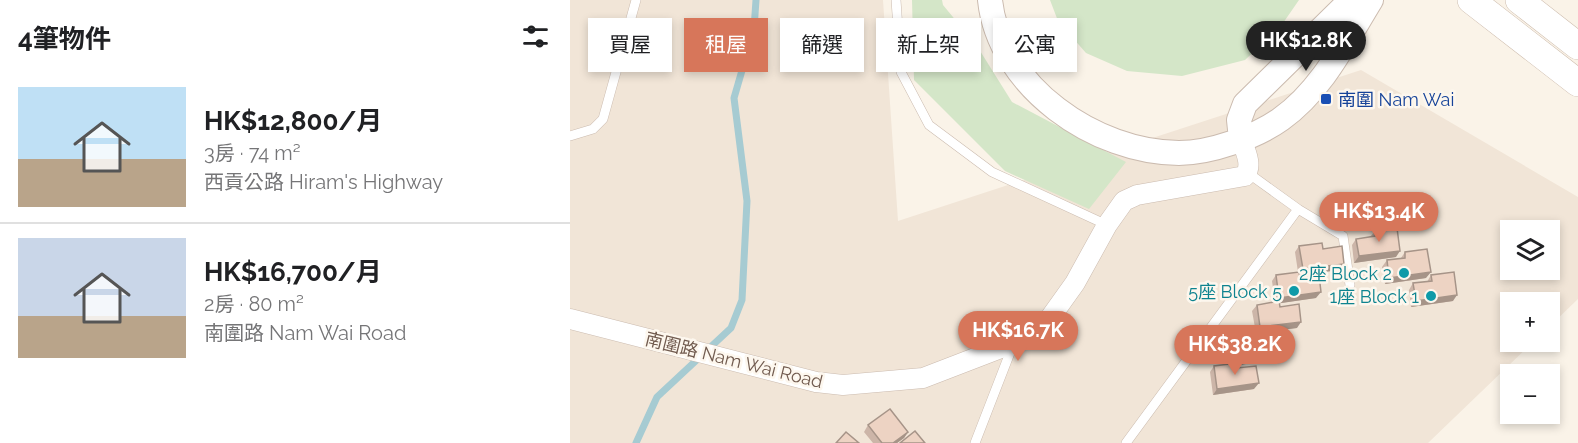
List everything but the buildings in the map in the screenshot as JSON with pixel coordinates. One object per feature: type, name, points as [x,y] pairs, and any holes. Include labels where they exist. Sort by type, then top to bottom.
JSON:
[{"type":"main road","points":[[1471,0],[1578,83]]},
{"type":"main road","points":[[1519,0],[1578,46]]},
{"type":"street","points":[[990,0],[994,21],[1008,53],[1030,84],[1061,112],[1094,133],[1122,144],[1163,153],[1194,152],[1241,139],[1280,120],[1314,88],[1371,0]]},
{"type":"street","points":[[1248,173],[1239,120],[1245,104],[1351,0]]},
{"type":"street","name":"南圍路 Nam Wai Road","points":[[570,319],[816,382],[843,385],[923,378],[1014,343],[1045,325],[1075,283],[1107,225],[1124,201],[1137,195],[1241,177],[1248,173]]},
{"type":"lane","points":[[570,136],[593,129],[603,119],[636,0]]},
{"type":"lane","points":[[896,0],[901,72],[929,125],[992,172],[1107,225]]},
{"type":"lane","points":[[1248,173],[1298,209],[1343,236],[1350,285]]},
{"type":"lane","points":[[1126,443],[1298,209]]},
{"type":"lane","points":[[975,443],[1014,343]]},
{"type":"shaded area","points":[[570,0],[883,0],[884,18],[876,18],[876,72],[888,72],[898,221],[1361,70],[1578,197],[1578,299],[1560,316],[1560,292],[1500,292],[1500,352],[1523,352],[1510,364],[1500,364],[1500,374],[1428,443],[570,443]]},
{"type":"green space","points":[[912,0],[942,0],[943,5],[954,18],[912,18]]},
{"type":"green space","points":[[1050,0],[1299,0],[1281,26],[1245,60],[1182,76],[1127,71],[1086,53],[1077,43],[1077,18],[1057,18]]},
{"type":"green space","points":[[981,52],[1012,102],[1126,162],[1089,209],[1005,171],[914,80],[914,72],[981,72]]},
{"type":"waterway","points":[[636,443],[657,397],[731,328],[742,300],[747,201],[734,98],[754,29],[756,0]]},
{"type":"place","name":"南圍 Nam Wai","points":[[1326,99]]},
{"type":"place","name":"2座 Block 2","points":[[1404,273]]},
{"type":"place","name":"5座 Block 5","points":[[1294,291]]},
{"type":"place","name":"1座 Block 1","points":[[1431,296]]}]
